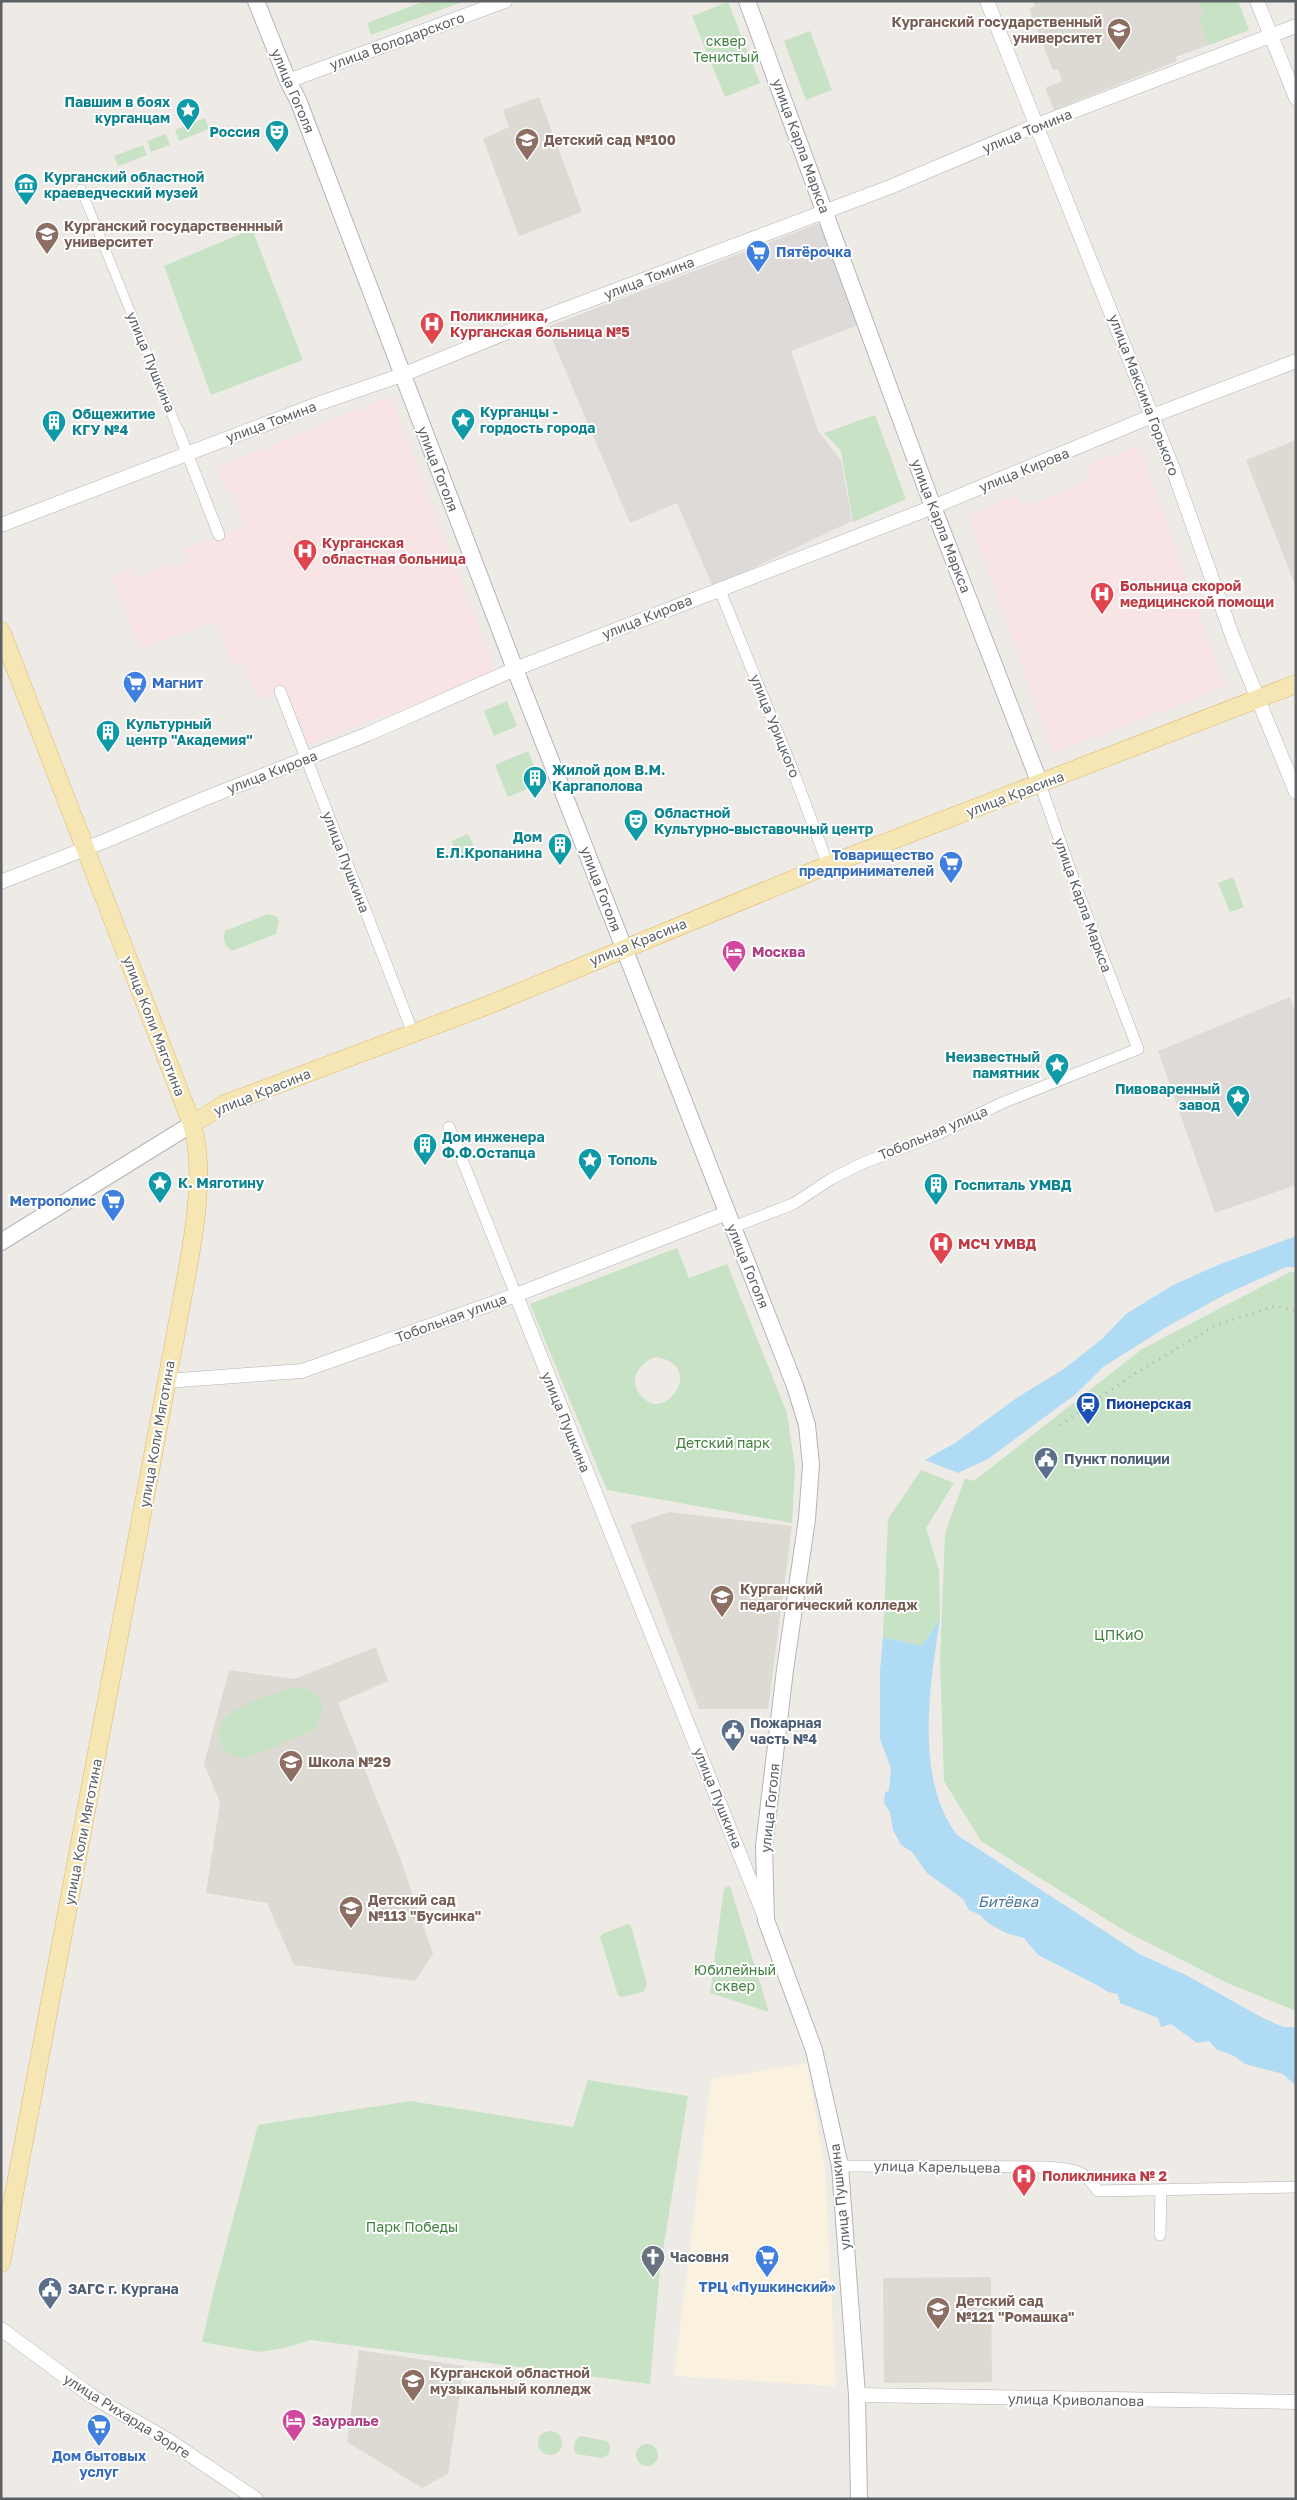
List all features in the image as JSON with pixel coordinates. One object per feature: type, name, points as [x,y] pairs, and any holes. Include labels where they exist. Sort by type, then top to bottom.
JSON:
[{"type":"main road","name":"улица Гоголя","points":[[256,1],[298,100],[515,669],[795,1386],[807,1425],[811,1465],[808,1519],[786,1670],[764,1846],[766,1920]]},
{"type":"main road","name":"улица Карла Маркса","points":[[747,1],[933,507],[1040,784]]},
{"type":"main road","name":"улица Коли Мяготина","points":[[1,631],[192,1124],[199,1153],[199,1181],[166,1381],[1,2263]]},
{"type":"main road","name":"улица Красина","points":[[1,1242],[225,1104],[486,1006],[828,865],[1296,684]]},
{"type":"main road","name":"улица Пушкина","points":[[766,1920],[814,2050],[840,2166],[856,2395],[859,2499]]},
{"type":"street","name":"улица Володарского","points":[[288,80],[505,1]]},
{"type":"street","name":"улица Максима Горького","points":[[987,1],[1152,416],[1257,700],[1296,792]]},
{"type":"street","points":[[1257,1],[1296,98]]},
{"type":"street","name":"улица Томина","points":[[1,524],[402,375],[542,318],[826,212],[1037,126],[1296,26]]},
{"type":"street","name":"улица Пушкина","points":[[81,189],[188,453],[219,536]]},
{"type":"street","name":"улица Кирова","points":[[1,882],[368,734],[515,669],[719,588],[933,507],[1152,416],[1296,362]]},
{"type":"street","name":"улица Урицкого","points":[[719,588],[828,865]]},
{"type":"street","name":"улица Пушкина","points":[[280,691],[413,1033]]},
{"type":"street","name":"улица Карла Маркса","points":[[1040,784],[1075,886],[1138,1049]]},
{"type":"street","name":"Тобольная улица","points":[[166,1381],[302,1371],[730,1220],[793,1204],[831,1179],[863,1163],[938,1134],[1002,1103],[1138,1049]]},
{"type":"street","name":"улица Пушкина","points":[[449,1128],[766,1920]]},
{"type":"street","name":"улица Карельцева","points":[[840,2166],[1046,2167],[1075,2170],[1083,2173],[1090,2178],[1098,2191],[1296,2187]]},
{"type":"street","points":[[1160,2235],[1161,2190]]},
{"type":"street","name":"улица Рихарда Зорге","points":[[1,2329],[93,2397],[168,2440],[256,2499]]},
{"type":"street","name":"улица Криволапова","points":[[856,2395],[1296,2402]]},
{"type":"shaded area","name":"Курганский государственный университет","points":[[1033,1],[1238,1],[1249,30],[1176,57],[1177,61],[1054,110],[1045,88],[1062,81],[1058,69],[1053,70],[1029,9],[1035,6]]},
{"type":"shaded area","name":"Детский сад №100","points":[[539,97],[582,212],[519,236],[483,139],[509,127],[503,110]]},
{"type":"shaded area","points":[[820,223],[858,325],[791,351],[818,431],[841,460],[852,521],[713,587],[677,503],[630,523],[547,327]]},
{"type":"shaded area","name":"Курганская областная больница","points":[[390,396],[496,673],[304,747],[282,690],[258,700],[243,662],[233,665],[216,621],[140,649],[112,576],[133,568],[137,577],[170,565],[177,566],[188,562],[185,549],[244,526],[231,491],[226,493],[217,468]]},
{"type":"shaded area","points":[[1296,440],[1296,584],[1295,585],[1246,460]]},
{"type":"shaded area","name":"Больница скорой медицинской помощи","points":[[1139,445],[1225,687],[1053,753],[968,515],[1018,496],[1023,507],[1091,480],[1086,467]]},
{"type":"shaded area","name":"Пивоваренный завод","points":[[1290,997],[1296,1013],[1296,1185],[1215,1213],[1158,1051]]},
{"type":"shaded area","name":"Курганский педагогический колледж","points":[[669,1512],[792,1526],[768,1709],[699,1709],[630,1525]]},
{"type":"shaded area","name":"Школа №29","points":[[376,1647],[388,1681],[338,1703],[398,1852],[433,1954],[415,1981],[294,1965],[267,1903],[206,1893],[220,1802],[204,1764],[229,1670],[294,1679]]},
{"type":"shaded area","points":[[807,2063],[825,2167],[836,2386],[674,2376],[711,2079]]},
{"type":"shaded area","name":"Детский сад №121 \"Ромашка\"","points":[[991,2277],[992,2382],[884,2383],[883,2278]]},
{"type":"shaded area","points":[[359,2350],[464,2366],[448,2474],[422,2488],[347,2442]]},
{"type":"green space","points":[[425,1],[465,1],[371,35],[367,23]]},
{"type":"green space","points":[[1198,1],[1238,1],[1249,30],[1209,45],[1198,18],[1204,16]]},
{"type":"green space","name":"сквер Тенистый","points":[[728,2],[760,83],[725,97],[692,16]]},
{"type":"green space","points":[[810,31],[832,90],[806,100],[784,41]]},
{"type":"green space","points":[[205,118],[209,129],[179,141],[175,130]]},
{"type":"green space","points":[[166,134],[170,145],[151,152],[147,141]]},
{"type":"green space","points":[[143,145],[147,155],[118,166],[114,156]]},
{"type":"green space","points":[[252,229],[303,360],[211,395],[164,266]]},
{"type":"green space","points":[[875,415],[906,499],[853,522],[841,451],[824,433]]},
{"type":"green space","points":[[507,701],[517,726],[494,736],[484,711]]},
{"type":"green space","points":[[528,751],[541,783],[508,797],[495,765]]},
{"type":"green space","points":[[468,834],[473,844],[472,849],[457,856],[452,841]]},
{"type":"green space","points":[[1233,877],[1244,907],[1230,912],[1218,883]]},
{"type":"green space","points":[[268,914],[276,916],[279,922],[276,934],[232,951],[227,947],[224,940],[225,931]]},
{"type":"green space","name":"Детский парк","points":[[677,1248],[689,1278],[727,1264],[787,1413],[795,1468],[792,1523],[607,1490],[530,1304]],"holes":[[[655,1357],[671,1362],[679,1371],[680,1381],[676,1391],[669,1399],[659,1404],[649,1402],[639,1393],[636,1387],[635,1381],[638,1371],[645,1363]]]},
{"type":"green space","name":"ЦПКиО","points":[[1290,1272],[1296,1272],[1296,2011],[1225,1982],[1125,1931],[981,1841],[944,1781],[940,1659],[945,1533],[965,1478],[974,1481],[1142,1349]]},
{"type":"green space","points":[[921,1470],[954,1483],[926,1528],[939,1570],[940,1619],[922,1646],[883,1637],[888,1519]]},
{"type":"green space","points":[[292,1687],[309,1690],[319,1699],[322,1712],[315,1729],[249,1757],[237,1757],[225,1750],[221,1745],[218,1733],[222,1723],[230,1714],[255,1701]]},
{"type":"green space","name":"Юбилейный сквер","points":[[730,1886],[769,2012],[710,1993],[724,1888]]},
{"type":"green space","points":[[628,1924],[631,1926],[647,1984],[643,1992],[621,1997],[618,1995],[600,1937],[602,1934]]},
{"type":"green space","name":"Парк Победы","points":[[588,2080],[688,2096],[660,2269],[650,2384],[311,2340],[284,2348],[259,2352],[202,2342],[258,2125],[410,2101],[573,2127]]},
{"type":"green space","points":[[550,2431],[558,2435],[562,2443],[558,2451],[550,2455],[542,2451],[538,2443],[542,2435]]},
{"type":"green space","points":[[580,2436],[607,2441],[610,2446],[609,2454],[603,2458],[576,2454],[574,2449],[575,2441]]},
{"type":"green space","points":[[647,2444],[657,2451],[658,2455],[651,2465],[647,2466],[637,2459],[636,2455],[643,2445]]},
{"type":"water","points":[[1296,1236],[1296,1267],[1286,1267],[1226,1294],[1168,1326],[1103,1367],[1076,1394],[988,1459],[958,1473],[925,1460],[955,1443],[1018,1397],[1064,1369],[1102,1339],[1126,1314],[1173,1285],[1218,1265]]},
{"type":"water","name":"Битёвка","points":[[940,1619],[930,1701],[930,1759],[935,1786],[944,1812],[957,1835],[1141,1955],[1186,1975],[1263,2018],[1283,2027],[1296,2027],[1296,2086],[1283,2074],[1245,2064],[1234,2056],[1216,2049],[1209,2041],[1197,2043],[1171,2024],[1161,2027],[1158,2018],[1120,2003],[1118,1994],[1108,1992],[1038,1955],[1024,1938],[1006,1933],[988,1923],[980,1915],[969,1910],[963,1899],[927,1873],[912,1852],[901,1845],[893,1830],[890,1812],[884,1803],[885,1793],[889,1790],[891,1768],[880,1739],[880,1671],[883,1637],[922,1646]]},
{"type":"railway","points":[[1060,1425],[1136,1373],[1216,1325],[1276,1306],[1296,1311]]},
{"type":"place","name":"Курганский государственный университет","points":[[1119,51]]},
{"type":"place","name":"Павшим в боях курганцам","points":[[188,131]]},
{"type":"place","name":"Россия","points":[[277,153]]},
{"type":"place","name":"Детский сад №100","points":[[527,161]]},
{"type":"place","name":"Курганский областной краеведческий музей","points":[[26,206]]},
{"type":"place","name":"Курганский государственнный университет","points":[[47,255]]},
{"type":"place","name":"Пятёрочка","points":[[758,273]]},
{"type":"place","name":"Поликлиника, Курганская больница №5","points":[[432,345]]},
{"type":"place","name":"Курганцы - гордость города","points":[[463,441]]},
{"type":"place","name":"Общежитие КГУ №4","points":[[54,443]]},
{"type":"place","name":"Курганская областная больница","points":[[305,572]]},
{"type":"place","name":"Больница скорой медицинской помощи","points":[[1102,615]]},
{"type":"place","name":"Магнит","points":[[135,704]]},
{"type":"place","name":"Культурный центр \"Академия\"","points":[[108,753]]},
{"type":"place","name":"Жилой дом В.М. Каргаполова","points":[[535,799]]},
{"type":"place","name":"Областной Культурно-выставочный центр","points":[[636,842]]},
{"type":"place","name":"Дом Е.Л.Кропанина","points":[[560,866]]},
{"type":"place","name":"Товарищество предпринимателей","points":[[951,884]]},
{"type":"place","name":"Москва","points":[[734,973]]},
{"type":"place","name":"Неизвестный памятник","points":[[1057,1086]]},
{"type":"place","name":"Пивоваренный завод","points":[[1238,1118]]},
{"type":"place","name":"Дом инженера Ф.Ф.Остапца","points":[[425,1166]]},
{"type":"place","name":"Тополь","points":[[590,1181]]},
{"type":"place","name":"К. Мяготину","points":[[160,1204]]},
{"type":"place","name":"Госпиталь УМВД","points":[[936,1206]]},
{"type":"place","name":"Метрополис","points":[[113,1222]]},
{"type":"place","name":"МСЧ УМВД","points":[[941,1265]]},
{"type":"place","name":"Пионерская","points":[[1088,1425]]},
{"type":"place","name":"Пункт полиции","points":[[1046,1480]]},
{"type":"place","name":"Курганский педагогический колледж","points":[[722,1618]]},
{"type":"place","name":"Пожарная часть №4","points":[[733,1752]]},
{"type":"place","name":"Школа №29","points":[[291,1783]]},
{"type":"place","name":"Детский сад №113 \"Бусинка\"","points":[[351,1929]]},
{"type":"place","name":"Поликлиника № 2","points":[[1024,2197]]},
{"type":"place","name":"Часовня","points":[[653,2278]]},
{"type":"place","name":"ТРЦ «Пушкинский»","points":[[767,2278]]},
{"type":"place","name":"ЗАГС г. Кургана","points":[[50,2310]]},
{"type":"place","name":"Детский сад №121 \"Ромашка\"","points":[[938,2330]]},
{"type":"place","name":"Курганской областной музыкальный колледж","points":[[413,2402]]},
{"type":"place","name":"Зауралье","points":[[294,2442]]},
{"type":"place","name":"Дом бытовых услуг","points":[[99,2447]]}]
